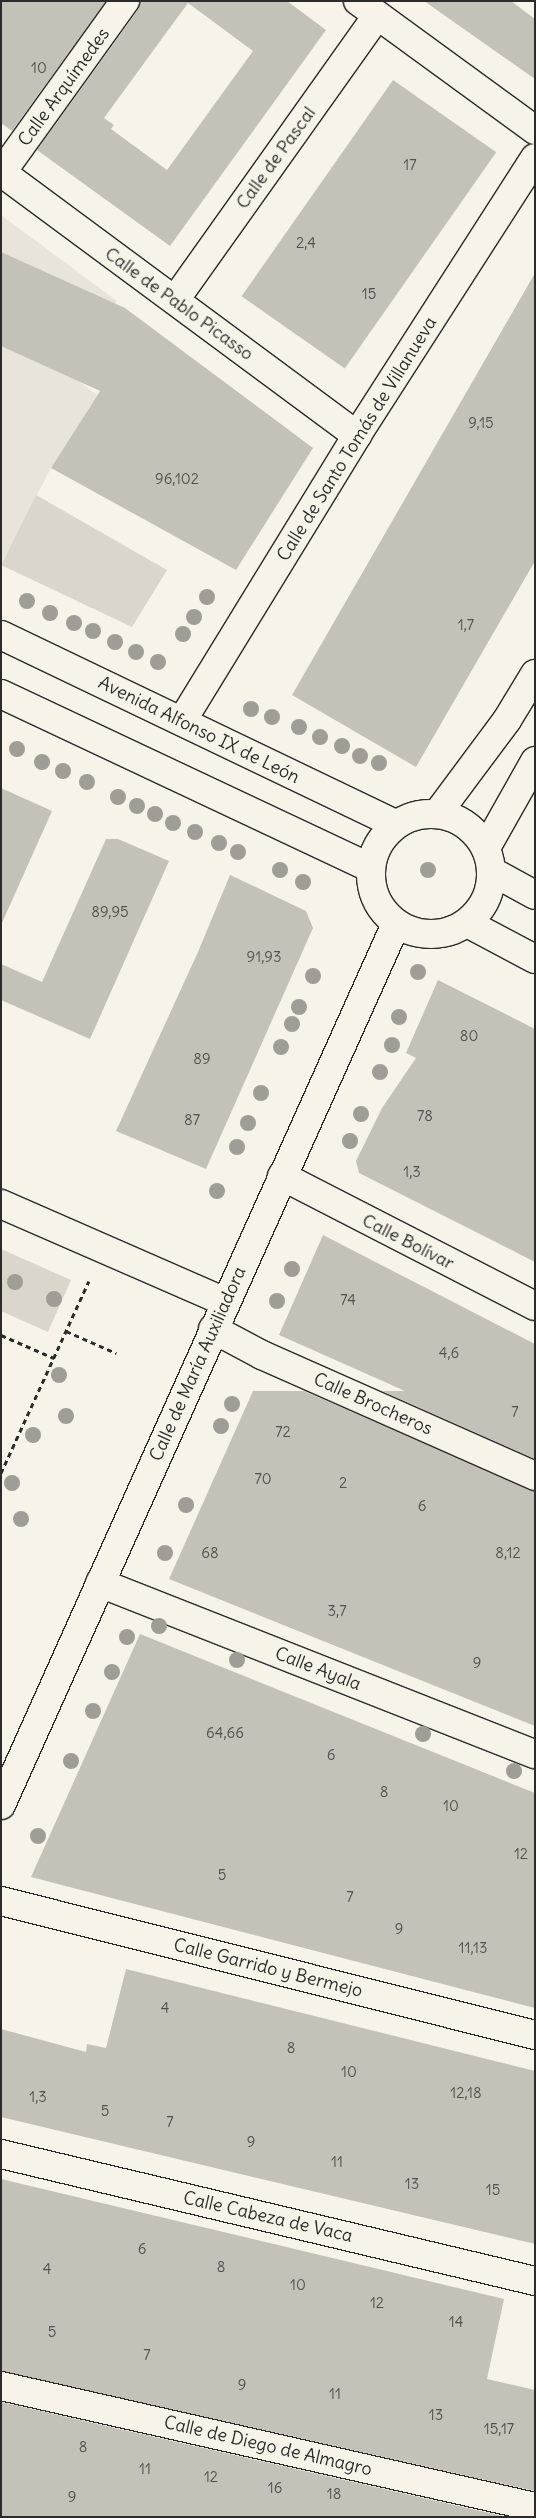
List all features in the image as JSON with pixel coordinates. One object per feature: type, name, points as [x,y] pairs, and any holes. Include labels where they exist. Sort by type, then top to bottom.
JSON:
[{"type":"street","name":"Calle Arquímedes","points":[[2,172],[125,1]]},
{"type":"street","points":[[367,8],[535,130]]},
{"type":"street","name":"Calle de Pascal","points":[[175,300],[367,8]]},
{"type":"street","name":"Calle de Santo Tomás de Villanueva","points":[[182,721],[357,435],[535,158]]},
{"type":"street","name":"Calle de Pablo Picasso","points":[[2,172],[357,435]]},
{"type":"street","name":"Avenida Alfonso IX de León","points":[[1,635],[396,824]]},
{"type":"street","points":[[437,814],[507,720],[535,674]]},
{"type":"street","points":[[1,694],[370,868]]},
{"type":"street","points":[[535,761],[489,860],[489,891],[483,903],[466,923],[432,935],[413,932],[396,924],[381,908],[375,896],[370,868],[379,843],[396,824],[416,815],[437,814],[466,825],[489,860],[535,895]]},
{"type":"street","points":[[466,923],[535,958]]},
{"type":"street","name":"Calle de María Auxiliadora","points":[[1,1804],[224,1302],[396,924]]},
{"type":"street","name":"Calle Bolívar","points":[[282,1176],[535,1306]]},
{"type":"street","points":[[1,1204],[224,1302]]},
{"type":"street","name":"Calle Brocheros","points":[[213,1329],[262,1355],[535,1476]]},
{"type":"street","name":"Calle Ayala","points":[[100,1584],[535,1754]]},
{"type":"street","name":"Calle Garrido y Bermejo","points":[[1,1901],[535,2035]]},
{"type":"street","name":"Calle Cabeza de Vaca","points":[[1,2154],[535,2281]]},
{"type":"street","name":"Calle de Diego de Almagro","points":[[1,2386],[535,2507]]},
{"type":"path","points":[[1,1473],[91,1277]]},
{"type":"path","points":[[66,1330],[116,1353]]},
{"type":"path","points":[[1,1335],[54,1358]]},
{"type":"shaded area","points":[[1,215],[117,301],[64,370],[97,395],[51,468],[1,564]]},
{"type":"shaded area","points":[[36,495],[167,570],[132,627],[1,565]]},
{"type":"shaded area","points":[[1,1249],[71,1280],[48,1332],[1,1311]]},
{"type":"building","points":[[1,1],[106,1],[12,131],[1,123]]},
{"type":"building","points":[[140,1],[287,1],[326,30],[170,246],[37,150],[138,10]],"holes":[[[188,3],[253,51],[167,170],[111,129],[114,125],[104,118]]]},
{"type":"building","points":[[424,1],[511,1],[535,19],[535,79]]},
{"type":"building","points":[[393,80],[496,152],[345,369],[242,296]]},
{"type":"building","points":[[1,252],[125,308],[313,448],[236,570],[51,468],[100,391],[1,346]]},
{"type":"building","points":[[535,273],[535,561],[416,767],[292,695]]},
{"type":"building","points":[[1,788],[52,811],[1,925]]},
{"type":"building","points":[[106,839],[118,839],[169,861],[90,1039],[1,1000],[1,964],[42,982]]},
{"type":"building","points":[[230,875],[306,911],[313,928],[206,1169],[116,1131],[198,952]]},
{"type":"building","points":[[438,980],[535,1029],[535,1262],[359,1173],[356,1161],[382,1108],[416,1058],[406,1053]]},
{"type":"building","points":[[323,1235],[535,1344],[535,1459],[382,1391],[405,1391],[279,1335]]},
{"type":"building","points":[[253,1391],[304,1391],[535,1491],[535,1726],[169,1579]]},
{"type":"building","points":[[140,1634],[535,1793],[535,2008],[31,1877]]},
{"type":"building","points":[[126,1969],[535,2071],[535,2244],[1,2117],[1,2029],[86,2052],[87,2044],[106,2048]]},
{"type":"building","points":[[1,2179],[504,2299],[487,2379],[535,2390],[535,2491],[1,2371]]},
{"type":"building","points":[[1,2402],[507,2517],[1,2517]]}]
